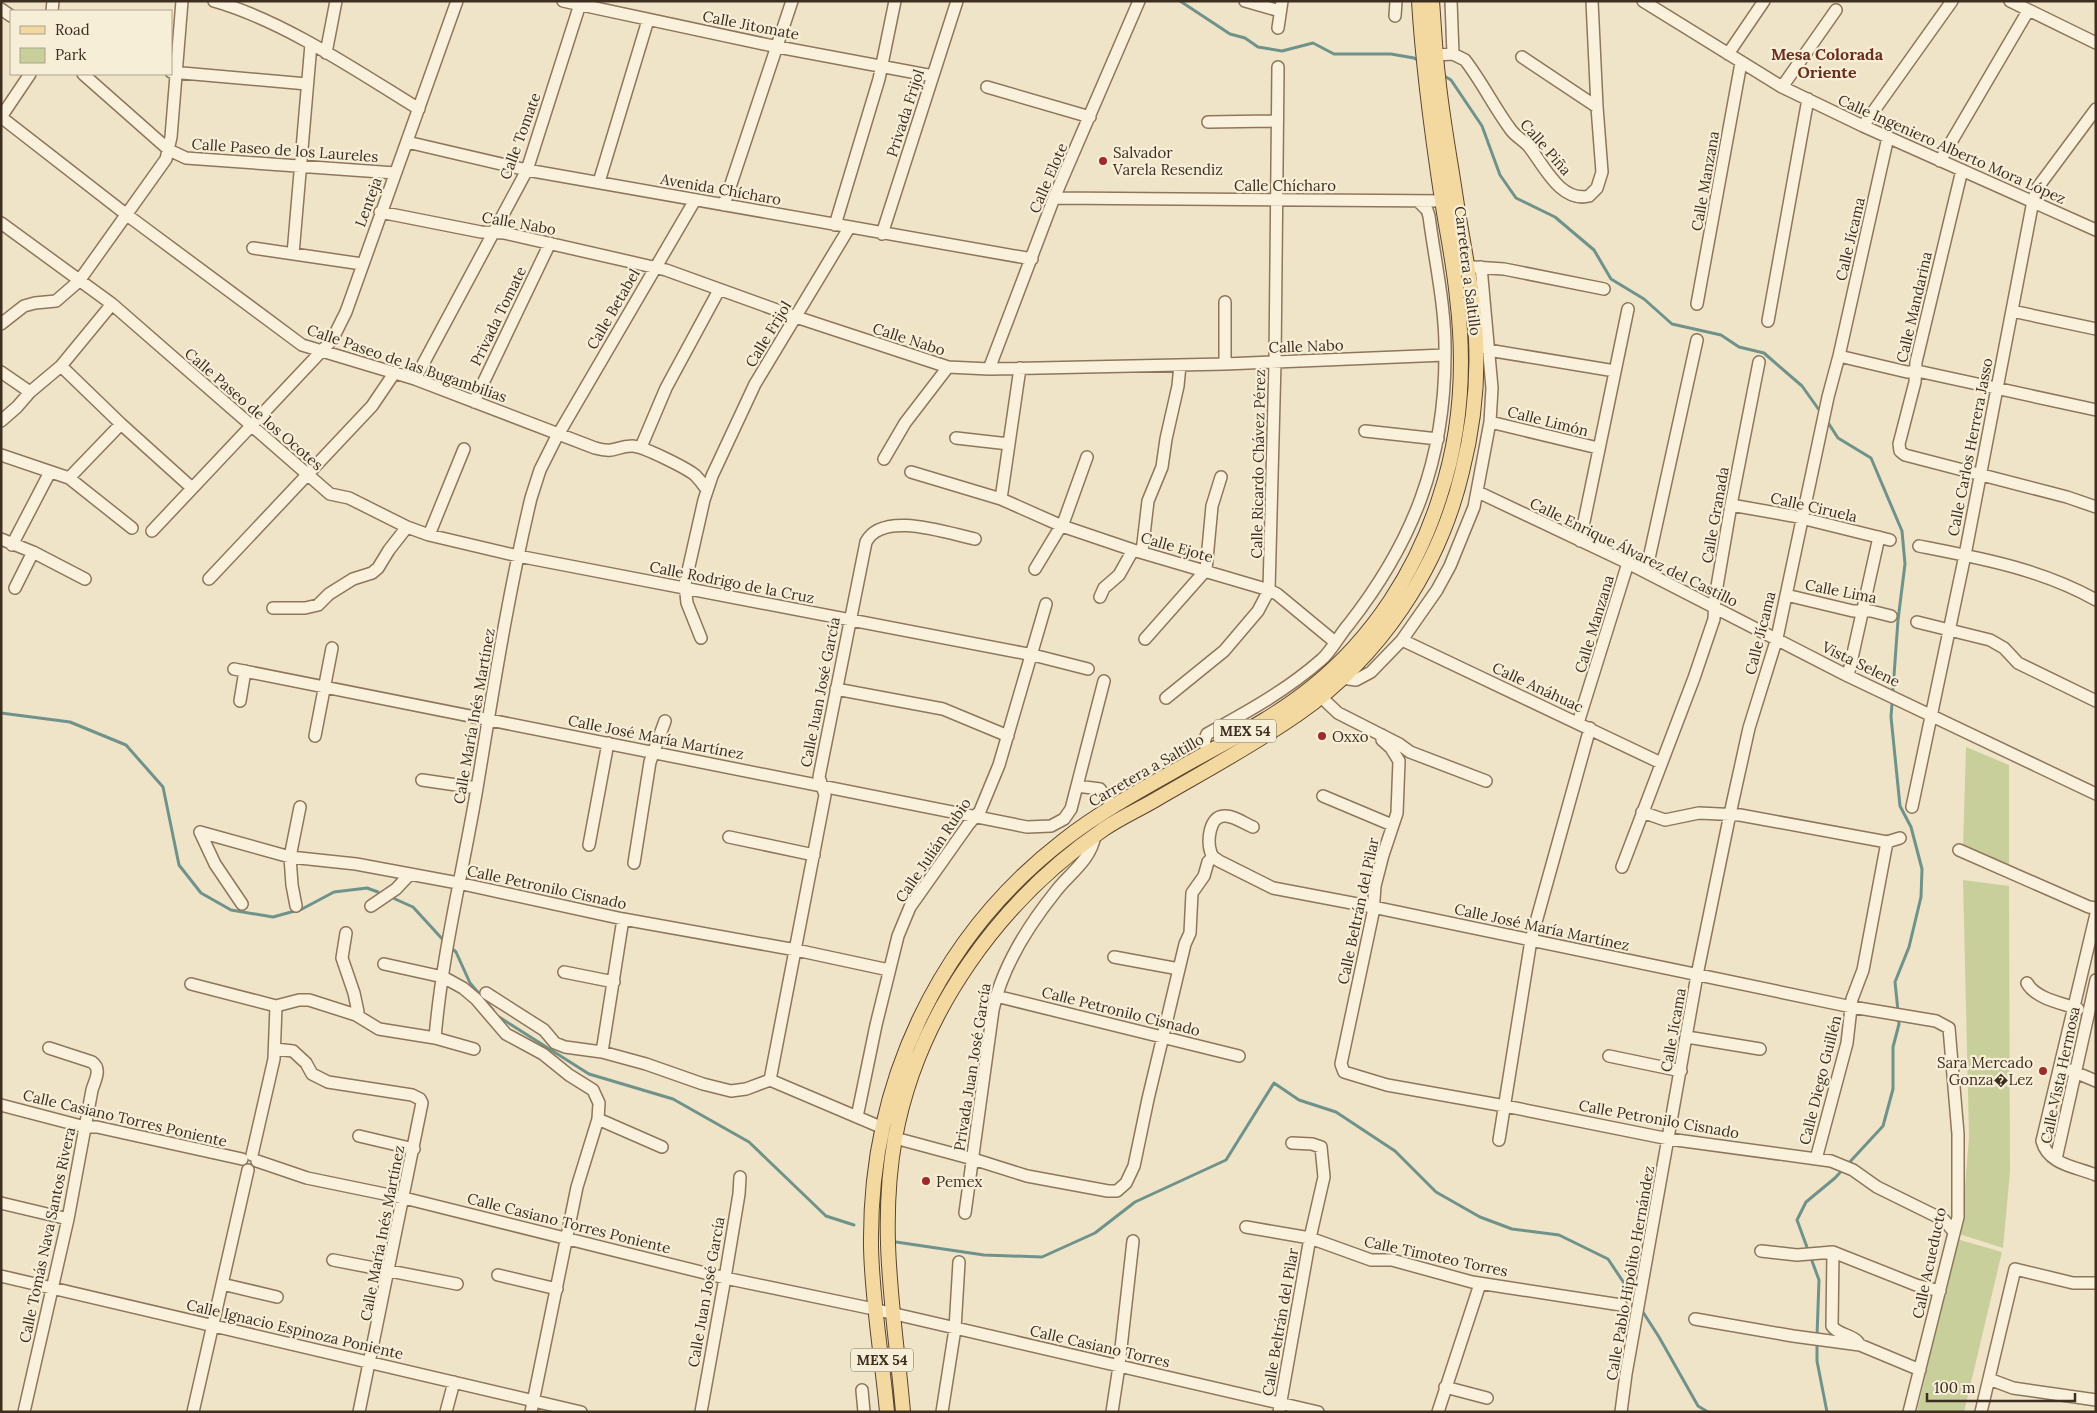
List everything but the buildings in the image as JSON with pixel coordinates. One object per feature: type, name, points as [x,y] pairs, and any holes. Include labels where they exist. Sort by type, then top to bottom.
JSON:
[{"type":"main road","name":"Carretera a Saltillo","points":[[903,1412],[888,1267],[887,1231],[895,1138],[906,1093],[923,1047],[961,975],[983,944],[1036,884],[1095,836],[1267,734],[1321,697],[1342,678],[1389,628],[1409,599],[1442,535],[1462,473],[1470,436],[1475,392],[1474,267],[1449,200],[1424,73],[1419,1]]},
{"type":"main road","name":"Carretera a Saltillo","points":[[886,1412],[871,1231],[877,1164],[893,1086],[907,1047],[926,1004],[958,950],[982,918],[1002,896],[1041,858],[1081,828],[1113,806],[1291,703],[1330,671],[1378,619],[1413,563],[1440,497],[1456,432],[1461,356],[1458,300],[1432,1]]},
{"type":"street","points":[[1,324],[24,306],[35,302],[56,301],[80,280],[166,159],[169,150],[173,72],[182,1]]},
{"type":"street","points":[[214,1],[228,3],[310,44],[419,109]]},
{"type":"street","points":[[326,53],[336,1]]},
{"type":"street","name":"Lenteja","points":[[152,531],[250,426],[322,353],[332,340],[340,326],[457,1]]},
{"type":"street","name":"Calle Jitomate","points":[[563,1],[581,3],[648,20],[933,76]]},
{"type":"street","points":[[724,205],[792,1]]},
{"type":"street","points":[[835,225],[882,66],[895,1]]},
{"type":"street","name":"Privada Frijol","points":[[882,234],[957,1]]},
{"type":"street","name":"Calle Elote","points":[[989,369],[1054,198],[1139,1]]},
{"type":"street","points":[[1245,1],[1281,6],[1278,28]]},
{"type":"street","points":[[1395,16],[1396,1]]},
{"type":"street","points":[[1436,59],[1454,54],[1452,1]]},
{"type":"street","name":"Calle Piña","points":[[1454,54],[1465,60],[1512,132],[1530,148],[1555,182],[1565,190],[1585,197],[1593,193],[1601,178],[1592,1]]},
{"type":"street","name":"Calle Ingeniero Alberto Mora López","points":[[1643,1],[1741,63],[1782,86],[1863,126],[2096,230]]},
{"type":"street","points":[[1728,54],[1764,1]]},
{"type":"street","points":[[1863,126],[1952,1]]},
{"type":"street","points":[[2010,1],[2096,43]]},
{"type":"street","name":"Calle Tomate","points":[[415,380],[527,170],[581,3]]},
{"type":"street","points":[[1782,86],[1836,10]]},
{"type":"street","points":[[1940,160],[2028,11]]},
{"type":"street","points":[[599,182],[648,20]]},
{"type":"street","points":[[292,254],[301,168],[310,44]]},
{"type":"street","points":[[1522,57],[1597,106]]},
{"type":"street","name":"Calle Manzana","points":[[1697,304],[1741,63]]},
{"type":"street","name":"Calle Ricardo Chávez Pérez","points":[[1166,698],[1224,651],[1258,610],[1269,590],[1275,362],[1278,67]]},
{"type":"street","points":[[173,72],[307,84]]},
{"type":"street","points":[[1,117],[29,75]]},
{"type":"street","name":"Calle Paseo de los Laureles","points":[[84,75],[169,150],[180,156],[193,160],[395,173]]},
{"type":"street","points":[[988,87],[1090,116]]},
{"type":"street","points":[[1768,322],[1808,99]]},
{"type":"street","name":"Calle Carlos Herrera Jasso","points":[[1912,807],[1950,630],[2033,201],[2038,188],[2096,109]]},
{"type":"street","name":"Calle Paseo de las Bugambilias","points":[[1,117],[127,215],[302,345],[322,353],[395,372],[606,451],[615,451],[630,446],[641,447]]},
{"type":"street","points":[[1208,122],[1277,121]]},
{"type":"street","name":"Calle Jícama","points":[[1668,1139],[1730,814],[1749,728],[1777,638],[1828,396],[1839,356],[1888,137]]},
{"type":"street","name":"Avenida Chícharo","points":[[407,142],[527,170],[1032,260]]},
{"type":"street","name":"Calle Mandarina","points":[[1962,170],[1915,372],[1900,451],[1904,455],[1980,474]]},
{"type":"street","name":"Calle Chícharo","points":[[1054,198],[1449,200]]},
{"type":"street","name":"Calle Betabel","points":[[558,434],[695,200]]},
{"type":"street","points":[[1209,752],[1204,742],[1207,734],[1282,690],[1322,660],[1377,587],[1404,539],[1423,495],[1438,439],[1444,402],[1446,355],[1429,216],[1427,210],[1418,201]]},
{"type":"street","name":"Calle Nabo","points":[[380,212],[481,232],[493,232],[550,243],[655,267],[796,317],[948,367],[989,369],[1225,364],[1446,355]]},
{"type":"street","name":"Calle Paseo de los Ocotes","points":[[2,224],[112,304],[330,494],[349,498],[408,527],[429,535],[518,556]]},
{"type":"street","name":"Calle Frijol","points":[[685,588],[707,490],[718,459],[755,384],[849,228]]},
{"type":"street","name":"Privada Tomate","points":[[474,402],[550,243]]},
{"type":"street","points":[[253,248],[362,264]]},
{"type":"street","points":[[1342,678],[1356,680],[1371,672],[1402,640],[1437,590],[1450,566],[1468,523],[1478,492],[1490,422],[1492,388],[1488,350],[1474,267],[1504,269],[1604,289]]},
{"type":"street","points":[[707,490],[702,482],[690,472],[641,447],[666,388],[719,290]]},
{"type":"street","points":[[1224,302],[1225,364]]},
{"type":"street","points":[[1,421],[30,392],[61,366],[112,304]]},
{"type":"street","points":[[1580,541],[1628,309]]},
{"type":"street","points":[[2012,311],[2096,330]]},
{"type":"street","points":[[1476,339],[1488,350],[1615,371]]},
{"type":"street","points":[[1646,572],[1698,340]]},
{"type":"street","points":[[1839,356],[2096,410]]},
{"type":"street","name":"Calle Granada","points":[[1622,867],[1694,678],[1714,619],[1715,598],[1758,362]]},
{"type":"street","points":[[1100,597],[1104,588],[1119,576],[1138,551],[1148,501],[1162,466],[1178,386],[1180,365]]},
{"type":"street","points":[[61,366],[121,424],[192,488]]},
{"type":"street","points":[[884,458],[905,423],[948,367]]},
{"type":"street","points":[[1001,499],[1020,368]]},
{"type":"street","points":[[1,372],[30,392]]},
{"type":"street","points":[[209,579],[372,406],[395,372]]},
{"type":"street","name":"Calle Limón","points":[[1490,422],[1598,448]]},
{"type":"street","points":[[69,478],[121,424]]},
{"type":"street","points":[[1365,431],[1438,439]]},
{"type":"street","name":"Calle María Inés Martínez","points":[[435,1038],[437,1009],[458,883],[477,788],[487,719],[518,556],[531,498],[540,470],[558,434]]},
{"type":"street","points":[[956,438],[1009,444]]},
{"type":"street","points":[[429,535],[464,449]]},
{"type":"street","points":[[1,455],[69,478],[132,528]]},
{"type":"street","points":[[1035,569],[1062,526],[1087,456]]},
{"type":"street","points":[[12,545],[50,472]]},
{"type":"street","name":"Calle Ejote","points":[[910,472],[1001,499],[1062,526],[1138,551],[1269,590],[1277,594],[1335,642]]},
{"type":"street","points":[[1980,474],[2067,497],[2096,507]]},
{"type":"street","points":[[1145,639],[1206,570],[1212,506],[1221,476]]},
{"type":"street","name":"Calle Enrique Álvarez del Castillo","points":[[1478,492],[1628,563],[1777,638]]},
{"type":"street","name":"Calle Ciruela","points":[[1731,505],[1803,518],[1884,538],[1861,611]]},
{"type":"street","name":"Calle Juan José García","points":[[770,1080],[825,795],[819,777],[866,542],[874,531],[887,526],[909,526],[975,539]]},
{"type":"street","points":[[273,608],[306,608],[318,605],[329,594],[353,580],[372,573],[378,568],[389,550],[408,527]]},
{"type":"street","points":[[1,539],[33,552],[85,579]]},
{"type":"street","points":[[1919,546],[2044,575],[2096,600]]},
{"type":"street","points":[[15,588],[33,552]]},
{"type":"street","name":"Calle Rodrigo de la Cruz","points":[[518,556],[1033,655],[1088,669]]},
{"type":"street","name":"Calle Manzana","points":[[1578,723],[1628,563]]},
{"type":"street","points":[[685,588],[688,603],[701,638]]},
{"type":"street","name":"Calle Lima","points":[[1786,595],[1853,611],[1871,611],[1891,616]]},
{"type":"street","name":"Calle Julián Rubio","points":[[858,1117],[898,936],[910,908],[968,825],[980,811],[1008,736],[1033,655],[1046,604]]},
{"type":"street","points":[[1848,676],[1861,611]]},
{"type":"street","points":[[1916,622],[1990,640],[2004,648],[2018,663],[2096,701]]},
{"type":"street","name":"Vista Selene","points":[[1777,638],[1848,676],[1900,699],[2096,794]]},
{"type":"street","name":"Calle Anáhuac","points":[[1402,640],[1661,762]]},
{"type":"street","points":[[315,736],[332,648]]},
{"type":"street","name":"Calle José María Martínez","points":[[240,701],[240,670],[975,818],[1036,828],[1051,826],[1068,814]]},
{"type":"street","points":[[1081,828],[1068,814],[1104,681]]},
{"type":"street","points":[[836,689],[943,708],[1008,736]]},
{"type":"street","points":[[1282,690],[1291,703]]},
{"type":"street","points":[[1321,697],[1333,709],[1345,717],[1399,744],[1410,752],[1486,781]]},
{"type":"street","points":[[634,863],[653,752],[665,721]]},
{"type":"street","points":[[1499,1140],[1531,940],[1590,728]]},
{"type":"street","name":"Calle Beltrán del Pilar","points":[[1342,1070],[1341,1064],[1381,863],[1397,813],[1400,767],[1398,757],[1382,740],[1382,735]]},
{"type":"street","points":[[589,845],[608,743]]},
{"type":"street","points":[[422,780],[477,788]]},
{"type":"street","points":[[1077,786],[1100,789],[1113,806]]},
{"type":"street","points":[[1323,796],[1392,826]]},
{"type":"street","points":[[296,906],[290,857],[300,807]]},
{"type":"street","points":[[1642,812],[1665,820],[1699,814],[1730,814],[1887,842],[1900,838]]},
{"type":"street","points":[[895,1138],[1034,1178],[1108,1191],[1118,1190],[1128,1180],[1136,1159],[1185,944],[1190,934],[1192,893],[1213,857],[1209,842],[1211,828],[1217,818],[1227,816],[1253,827]]},
{"type":"street","name":"Calle Petronilo Cisnado","points":[[242,904],[215,864],[200,832],[290,857],[356,864],[458,883],[623,919],[796,950],[889,970]]},
{"type":"street","name":"Privada Juan José García","points":[[965,1213],[996,996],[1003,974],[1027,931],[1054,894],[1088,856],[1095,836]]},
{"type":"street","points":[[729,837],[814,855]]},
{"type":"street","name":"Calle Diego Guillén","points":[[1816,1159],[1847,1043],[1854,995],[1862,970],[1887,842]]},
{"type":"street","points":[[1959,850],[2096,908]]},
{"type":"street","name":"Calle José María Martínez","points":[[1213,857],[1273,888],[1373,907],[1852,1007],[1936,1021],[1949,1028]]},
{"type":"street","points":[[371,906],[396,889],[410,874]]},
{"type":"street","name":"Calle Vista Hermosa","points":[[2056,1159],[2043,1145],[2042,1134],[2096,914]]},
{"type":"street","points":[[602,1052],[623,919]]},
{"type":"street","points":[[346,932],[342,958],[354,993],[358,1012],[356,1015]]},
{"type":"street","points":[[1114,956],[1179,970]]},
{"type":"street","points":[[384,964],[443,977],[463,988],[476,999],[506,1034],[543,1054],[569,1075],[593,1090],[599,1103],[598,1119],[577,1187],[532,1406]]},
{"type":"street","points":[[564,972],[614,982]]},
{"type":"street","name":"Calle Vista Hermosa","points":[[2056,1159],[2095,983]]},
{"type":"street","points":[[191,984],[276,1006],[299,1000],[309,1000],[356,1015],[379,1029],[435,1038],[474,1049]]},
{"type":"street","points":[[2027,984],[2040,995],[2089,1013]]},
{"type":"street","points":[[486,993],[544,1030],[555,1043],[575,1049],[602,1052],[646,1064],[703,1084],[731,1091],[746,1089],[770,1080],[883,1128]]},
{"type":"street","name":"Calle Petronilo Cisnado","points":[[996,996],[1239,1056]]},
{"type":"street","points":[[193,1412],[248,1170],[242,1166],[250,1158],[261,1122],[275,1049],[276,1006]]},
{"type":"street","name":"Calle Acueducto","points":[[1909,1412],[1958,1217],[1958,1134],[1949,1028]]},
{"type":"street","points":[[1687,1037],[1760,1049]]},
{"type":"street","points":[[543,1054],[555,1043]]},
{"type":"street","name":"Calle Tomás Nava Santos Rivera","points":[[24,1412],[68,1219],[92,1090],[98,1070],[97,1065],[92,1062],[49,1048]]},
{"type":"street","name":"Calle María Inés Martínez","points":[[275,1049],[293,1051],[306,1063],[312,1074],[328,1082],[412,1095],[420,1099],[422,1103],[371,1362],[359,1412]]},
{"type":"street","points":[[1609,1056],[1681,1071]]},
{"type":"street","points":[[2059,1065],[2096,1081]]},
{"type":"street","name":"Calle Petronilo Cisnado","points":[[1342,1070],[1346,1073],[1387,1085],[1505,1106],[1668,1139],[1816,1159],[1837,1164],[1853,1170],[1877,1187],[1944,1220],[1954,1232]]},
{"type":"street","name":"Calle Casiano Torres Poniente","points":[[1,1105],[85,1127],[97,1127],[250,1158],[307,1178],[404,1198],[725,1278],[876,1309]]},
{"type":"street","points":[[598,1119],[662,1147]]},
{"type":"street","points":[[359,1136],[414,1149]]},
{"type":"street","name":"Calle Pablo Hipólito Hernández","points":[[1621,1412],[1668,1139]]},
{"type":"street","name":"Calle Beltrán del Pilar","points":[[1280,1407],[1310,1238],[1324,1177],[1322,1147],[1292,1143]]},
{"type":"street","points":[[2056,1159],[2069,1167],[2096,1175]]},
{"type":"street","name":"Calle Juan José García","points":[[701,1412],[739,1194],[740,1176]]},
{"type":"street","points":[[1,1203],[68,1219]]},
{"type":"street","name":"Calle Timoteo Torres","points":[[1246,1228],[1310,1238],[1371,1260],[1392,1260],[1480,1284],[1621,1305]]},
{"type":"street","points":[[1112,1412],[1133,1241]]},
{"type":"street","points":[[1761,1251],[1811,1254],[1833,1252],[1916,1285],[1940,1291]]},
{"type":"street","points":[[1833,1252],[1832,1326],[1835,1330],[1855,1338],[1856,1344]]},
{"type":"street","points":[[333,1260],[457,1284]]},
{"type":"street","points":[[942,1412],[955,1328],[959,1262]]},
{"type":"street","points":[[1981,1412],[2015,1269],[2073,1283],[2096,1283]]},
{"type":"street","points":[[498,1274],[557,1290]]},
{"type":"street","name":"Calle Ignacio Espinoza Poniente","points":[[1,1276],[454,1382],[532,1406],[581,1412]]},
{"type":"street","points":[[222,1284],[277,1297]]},
{"type":"street","points":[[1438,1412],[1480,1284]]},
{"type":"street","name":"Calle Casiano Torres","points":[[876,1309],[1119,1366],[1280,1407],[1316,1411]]},
{"type":"street","points":[[1695,1318],[1793,1336],[1856,1344],[1920,1370]]},
{"type":"street","points":[[1989,1379],[2013,1388],[2096,1400]]},
{"type":"street","points":[[446,1412],[454,1382]]},
{"type":"street","points":[[1446,1387],[1487,1398]]},
{"type":"street","points":[[862,1390],[864,1412]]},
{"type":"green space","points":[[1966,747],[2009,765],[2009,867],[1963,847]]},
{"type":"green space","points":[[1963,880],[2009,886],[2010,1172],[2003,1248],[1959,1234],[1962,1223],[1969,1137]]},
{"type":"green space","points":[[1957,1239],[2002,1252],[1964,1412],[1917,1412]]},
{"type":"waterway","points":[[1180,1],[1230,34],[1245,38],[1258,47],[1282,51],[1313,43],[1334,54],[1391,54],[1414,58],[1419,61]]},
{"type":"waterway","points":[[1441,74],[1451,80],[1482,126],[1500,175],[1516,198],[1555,217],[1594,250],[1611,279],[1644,299],[1672,324],[1721,335],[1739,347],[1764,353],[1802,386],[1822,414]]},
{"type":"waterway","points":[[1827,421],[1838,438],[1871,458],[1902,531],[1905,564],[1898,620],[1891,717],[1900,806],[1911,827],[1922,869],[1921,897],[1909,947],[1895,982],[1898,1011]]},
{"type":"waterway","points":[[1,713],[70,722],[126,745],[163,787],[179,865],[201,893],[231,910],[273,917],[302,909],[334,892],[367,888],[378,892]]},
{"type":"waterway","points":[[395,899],[413,907],[445,942]]},
{"type":"waterway","points":[[449,946],[456,952],[470,983],[493,1010]]},
{"type":"waterway","points":[[499,1017],[589,1074],[673,1099],[749,1142],[826,1216],[854,1225]]},
{"type":"waterway","points":[[1817,1336],[1819,1280],[1797,1220],[1806,1202],[1835,1178],[1883,1126],[1893,1089],[1893,1047],[1899,1024],[1898,1018]]},
{"type":"waterway","points":[[896,1242],[984,1255],[1042,1257],[1095,1233],[1135,1202],[1226,1160],[1274,1083],[1299,1100],[1336,1112],[1395,1151],[1436,1192],[1480,1217],[1512,1229],[1559,1235],[1608,1259],[1636,1301]]},
{"type":"waterway","points":[[1641,1309],[1698,1406],[1708,1412]]},
{"type":"waterway","points":[[1817,1342],[1817,1361],[1827,1412]]},
{"type":"place","name":"Salvador Varela Resendiz","points":[[1103,161]]},
{"type":"place","name":"Oxxo","points":[[1322,736]]},
{"type":"place","name":"Sara Mercado Gonza�Lez","points":[[2043,1071]]},
{"type":"place","name":"Pemex","points":[[926,1181]]},
{"type":"district","name":"Mesa Colorada Oriente","points":[[1827,63]]}]
